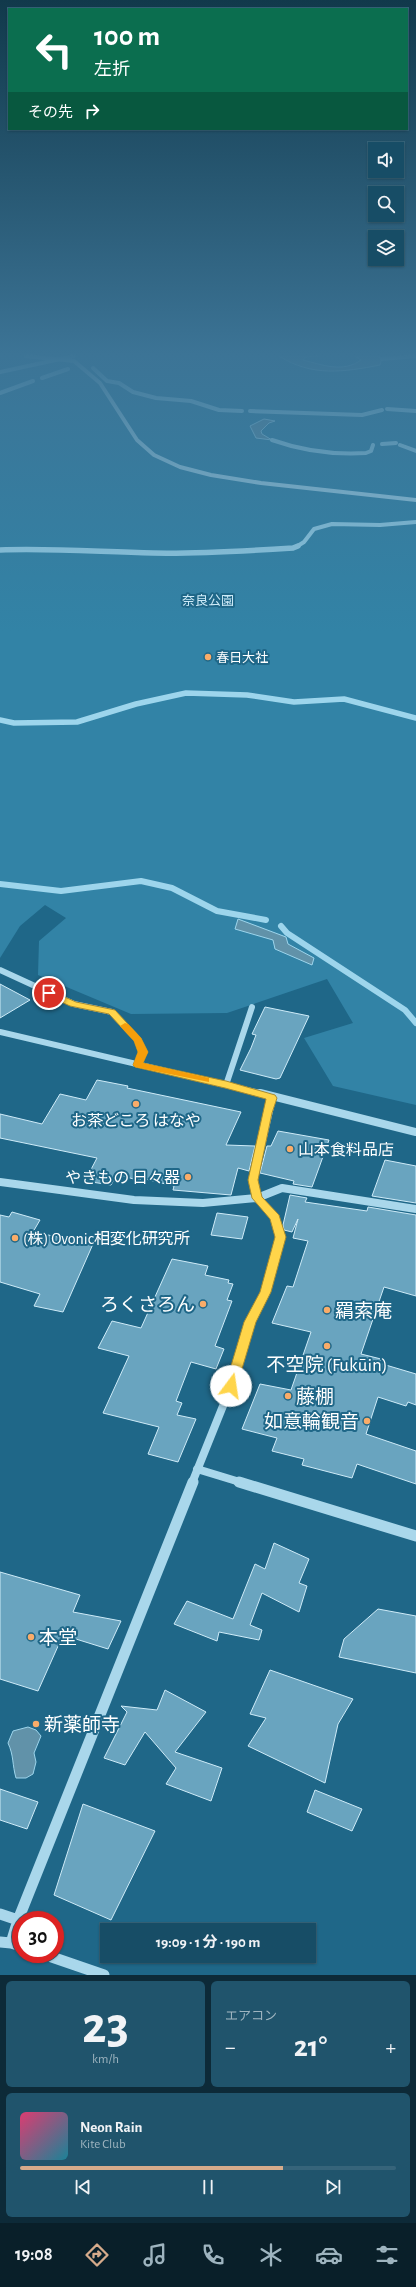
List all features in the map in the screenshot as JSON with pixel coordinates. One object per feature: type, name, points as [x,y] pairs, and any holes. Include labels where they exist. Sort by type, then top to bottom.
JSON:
[{"type":"street","points":[[146,448],[154,455],[180,467],[211,475],[261,483],[416,500]]},
{"type":"street","points":[[0,970],[74,1004],[112,1012],[138,1040],[143,1052],[138,1065]]},
{"type":"street","points":[[226,1085],[252,1007]]},
{"type":"street","points":[[0,1032],[226,1085],[272,1098],[416,1132]]},
{"type":"street","points":[[22,1911],[231,1386],[250,1322],[266,1292],[280,1237],[275,1217],[257,1198],[253,1180],[267,1113],[272,1098]]},
{"type":"street","points":[[0,1182],[134,1200],[203,1203],[257,1198],[282,1188],[416,1209]]},
{"type":"street","points":[[197,1469],[416,1536]]},
{"type":"street","points":[[0,1914],[12,1918]]},
{"type":"street","points":[[64,1961],[104,1975]]},
{"type":"green space","name":"奈良公園","points":[[0,448],[416,448],[416,1105],[333,1086],[304,1038],[353,1023],[327,979],[227,1013],[131,1014],[38,975],[39,941],[66,918],[45,905],[20,926],[0,958]]},
{"type":"shaded area","points":[[238,919],[286,937],[288,944],[314,958],[312,965],[275,949],[273,940],[235,929]]},
{"type":"shaded area","points":[[28,1727],[36,1730],[41,1736],[34,1753],[36,1762],[33,1774],[26,1778],[16,1778],[8,1743],[13,1731]]},
{"type":"building","points":[[0,984],[30,1000],[0,1018]]},
{"type":"building","points":[[265,1007],[309,1016],[280,1078],[276,1079],[240,1070],[256,1035],[252,1034]]},
{"type":"building","points":[[97,1080],[128,1086],[127,1088],[241,1112],[226,1145],[255,1146],[249,1171],[238,1168],[231,1195],[173,1190],[174,1186],[141,1178],[140,1181],[117,1174],[111,1185],[85,1181],[97,1158],[0,1138],[0,1114],[42,1124],[60,1094],[86,1100]]},
{"type":"building","name":"山本食料品店","points":[[278,1131],[329,1140],[312,1187],[293,1184],[294,1181],[260,1173],[267,1146],[271,1146]]},
{"type":"building","points":[[385,1160],[416,1166],[416,1203],[372,1196]]},
{"type":"building","points":[[290,1195],[307,1198],[305,1202],[367,1211],[368,1207],[416,1215],[416,1296],[384,1287],[361,1354],[381,1359],[379,1363],[416,1374],[416,1405],[408,1402],[406,1406],[378,1397],[366,1434],[416,1451],[416,1484],[357,1464],[352,1478],[302,1465],[304,1459],[272,1451],[277,1438],[242,1429],[260,1384],[291,1390],[311,1332],[272,1323],[287,1286],[293,1287],[308,1241],[293,1238],[298,1219],[292,1232],[284,1230],[283,1225]]},
{"type":"building","points":[[12,1212],[40,1220],[33,1232],[93,1244],[63,1312],[34,1306],[40,1294],[0,1282],[0,1215],[9,1217]]},
{"type":"building","points":[[217,1213],[248,1217],[242,1239],[211,1235]]},
{"type":"building","points":[[172,1259],[208,1266],[205,1275],[229,1280],[228,1283],[233,1284],[227,1300],[232,1301],[215,1346],[224,1349],[216,1369],[191,1362],[176,1401],[182,1403],[177,1415],[196,1419],[178,1462],[148,1454],[159,1427],[103,1413],[129,1356],[98,1348],[112,1321],[141,1328]]},
{"type":"building","points":[[274,1543],[309,1559],[299,1583],[307,1586],[299,1612],[262,1593],[250,1625],[262,1630],[259,1640],[219,1632],[217,1641],[174,1624],[187,1601],[233,1619],[255,1564],[265,1569]]},
{"type":"building","name":"本堂","points":[[0,1572],[80,1595],[73,1612],[121,1621],[108,1649],[63,1635],[38,1691],[0,1679]]},
{"type":"building","points":[[378,1609],[416,1616],[416,1673],[339,1657],[344,1639]]},
{"type":"building","points":[[270,1670],[353,1699],[338,1724],[325,1783],[248,1746],[266,1718],[250,1714]]},
{"type":"building","points":[[165,1690],[206,1712],[175,1752],[222,1768],[211,1801],[166,1784],[176,1768],[145,1732],[125,1765],[104,1758],[127,1712],[121,1706],[157,1710]]},
{"type":"building","points":[[0,1789],[38,1802],[27,1829],[0,1820]]},
{"type":"building","points":[[315,1790],[362,1809],[352,1831],[307,1812]]},
{"type":"building","points":[[83,1804],[155,1831],[111,1920],[54,1895]]},
{"type":"waterway","points":[[302,448],[330,453],[366,453],[371,451],[372,448]]},
{"type":"waterway","points":[[408,448],[416,451]]},
{"type":"waterway","points":[[297,546],[304,542],[314,529],[332,524],[380,525],[416,522]]},
{"type":"waterway","points":[[0,550],[38,549],[188,553],[293,548],[297,546]]},
{"type":"waterway","points":[[0,720],[14,723],[77,722],[136,704],[186,693],[247,695],[294,702],[344,699],[416,718]]},
{"type":"waterway","points":[[0,884],[61,891],[141,881],[172,888],[217,911],[266,920]]},
{"type":"waterway","points":[[281,926],[287,933],[405,1010],[416,1023]]},
{"type":"slow traffic","points":[[125,1026],[138,1040],[143,1052],[138,1065],[205,1080]]},
{"type":"place","name":"春日大社","points":[[208,657]]},
{"type":"place","name":"お茶どころ はなや","points":[[136,1104]]},
{"type":"place","name":"山本食料品店","points":[[290,1149]]},
{"type":"place","name":"やきもの 日々器","points":[[188,1177]]},
{"type":"place","name":"(株) Ovonic相変化研究所","points":[[15,1238]]},
{"type":"place","name":"ろくさろん","points":[[203,1304]]},
{"type":"place","name":"羂索庵","points":[[327,1310]]},
{"type":"place","name":"不空院 (Fukūin)","points":[[327,1346]]},
{"type":"place","name":"藤棚","points":[[288,1396]]},
{"type":"place","name":"如意輪観音","points":[[367,1421]]},
{"type":"place","name":"本堂","points":[[31,1637]]},
{"type":"place","name":"新薬師寺","points":[[36,1724]]},
{"type":"route","points":[[49,993],[74,1004],[112,1012],[138,1040],[143,1052],[138,1065],[226,1085],[272,1098],[268,1108],[253,1180],[257,1198],[275,1217],[280,1237],[266,1292],[250,1322],[231,1386]]}]
